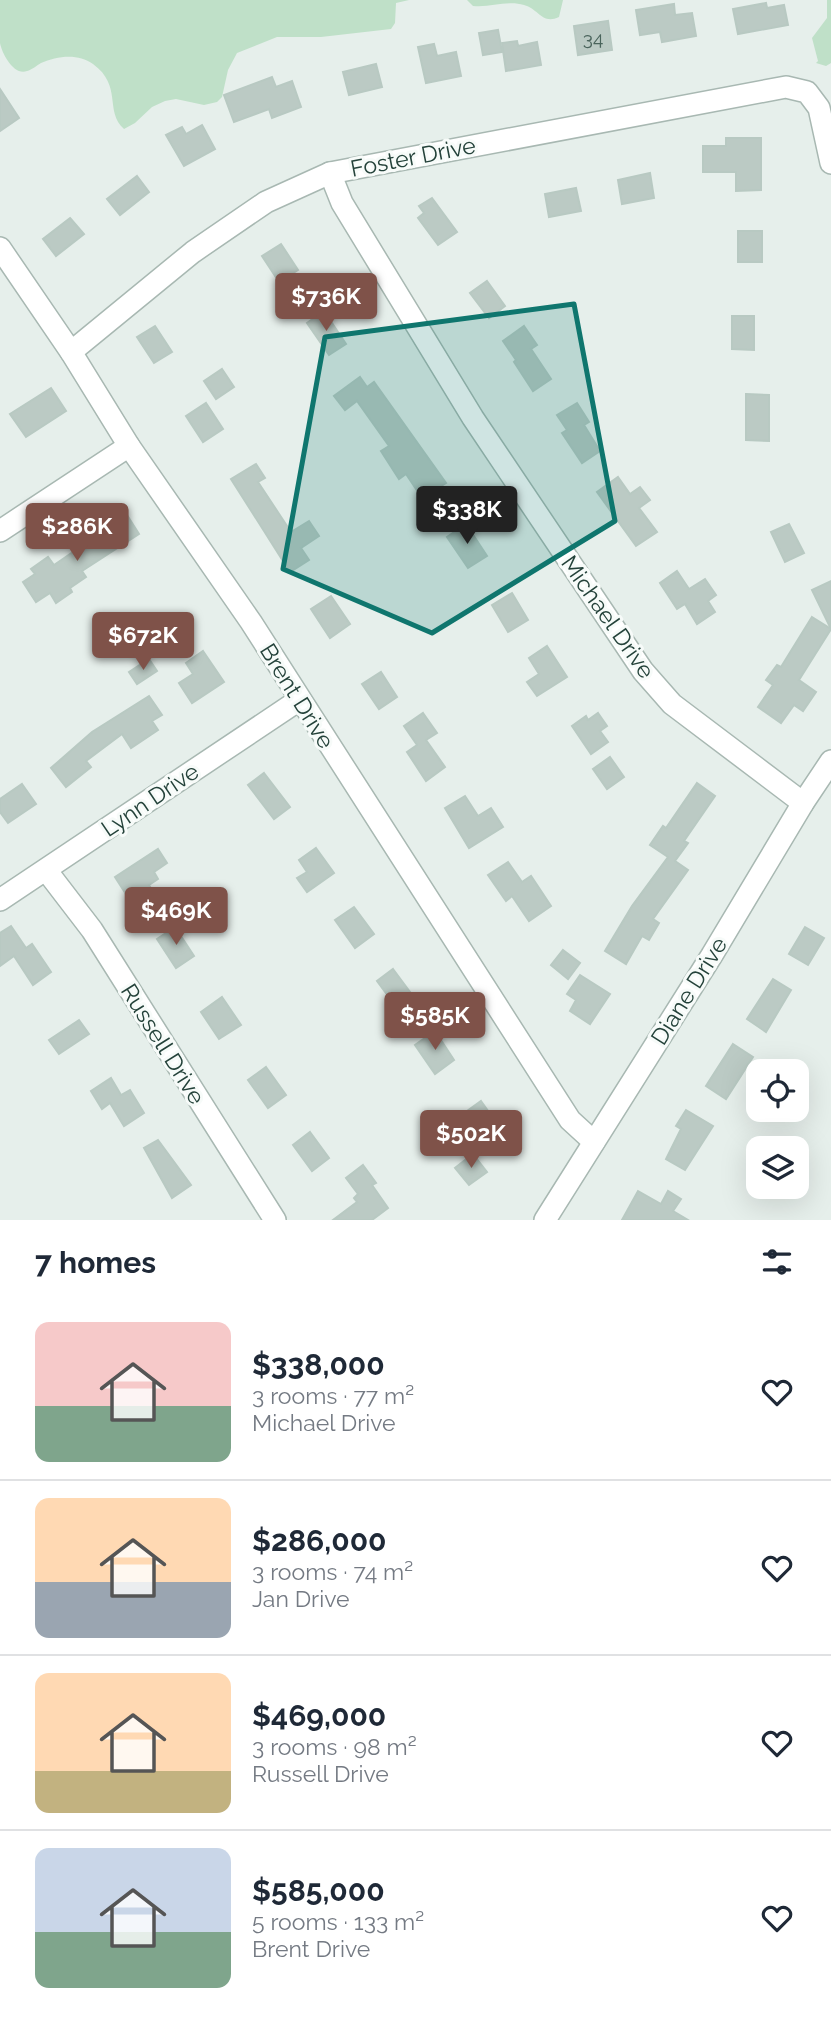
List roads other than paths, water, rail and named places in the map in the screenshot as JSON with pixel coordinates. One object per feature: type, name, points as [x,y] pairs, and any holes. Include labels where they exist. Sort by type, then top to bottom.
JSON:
[{"type":"street","name":"Foster Drive","points":[[71,352],[193,251],[265,202],[330,173],[786,87],[807,92],[819,108],[831,163]]},
{"type":"street","name":"Michael Drive","points":[[330,173],[342,202],[473,418],[643,671],[672,704],[803,803]]},
{"type":"street","name":"Brent Drive","points":[[0,248],[71,352],[129,446],[251,622],[570,1120],[594,1142]]},
{"type":"street","points":[[0,531],[129,446]]},
{"type":"street","name":"Lynn Drive","points":[[0,900],[299,700]]},
{"type":"street","name":"Diane Drive","points":[[545,1220],[712,956],[831,761]]},
{"type":"street","name":"Russell Drive","points":[[46,870],[92,930],[275,1220]]}]
